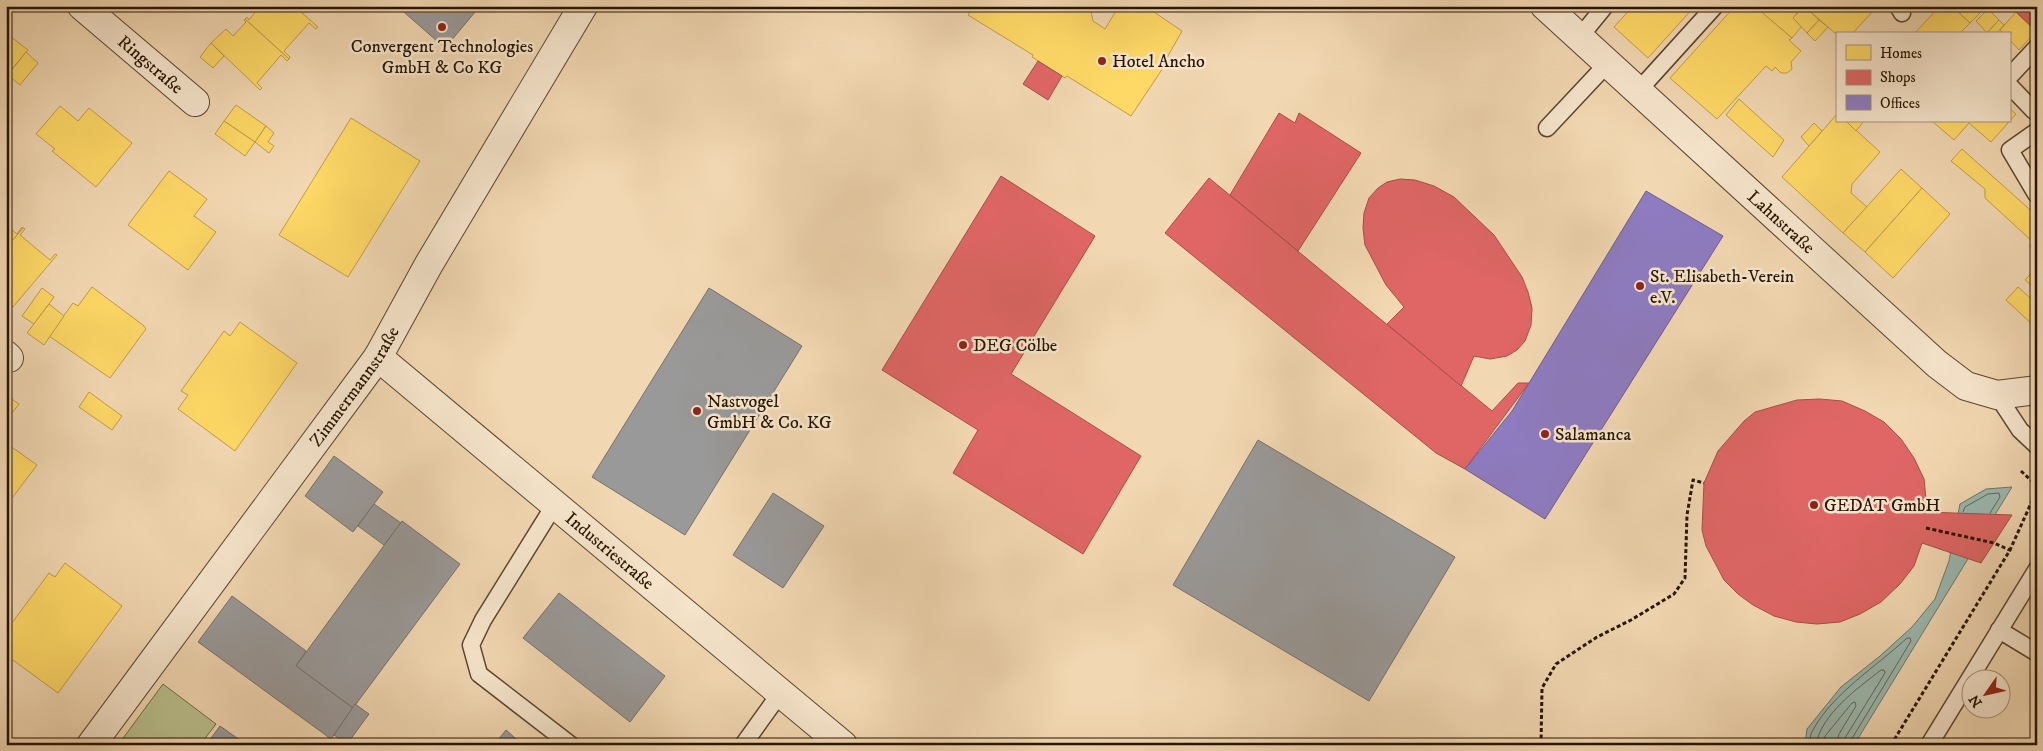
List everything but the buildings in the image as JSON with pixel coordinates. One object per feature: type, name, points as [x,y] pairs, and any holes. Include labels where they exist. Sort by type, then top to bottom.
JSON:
[{"type":"street","name":"Ringstraße","points":[[82,6],[196,102]]},
{"type":"street","name":"Zimmermannstraße","points":[[91,745],[378,357],[429,264],[583,6]]},
{"type":"street","name":"Lahnstraße","points":[[1545,6],[1938,364],[1966,386],[1997,395],[2037,390]]},
{"type":"street","name":"Industriestraße","points":[[378,357],[843,745]]},
{"type":"lane","points":[[1578,38],[1604,6]]},
{"type":"lane","points":[[1638,91],[1715,6]]},
{"type":"lane","points":[[2010,76],[2037,47]]},
{"type":"lane","points":[[1547,128],[1607,64]]},
{"type":"lane","points":[[2010,86],[2034,111]]},
{"type":"lane","points":[[2036,194],[2010,150],[2037,131]]},
{"type":"lane","points":[[1997,395],[2020,430],[2037,446]]},
{"type":"lane","points":[[555,504],[483,620],[471,645],[479,674],[571,745]]},
{"type":"lane","points":[[1929,745],[2037,570]]},
{"type":"lane","points":[[1999,630],[2037,653]]},
{"type":"lane","points":[[742,745],[781,692]]},
{"type":"path","points":[[1541,745],[1542,688],[1556,664],[1674,594],[1685,578],[1688,515],[1693,480],[1704,483]]},
{"type":"path","points":[[1892,745],[2010,550],[2037,490]]},
{"type":"path","points":[[1926,528],[1994,543]]},
{"type":"green space","points":[[163,684],[216,724],[200,745],[118,745]]},
{"type":"water","points":[[2012,487],[1854,745],[1805,745],[1807,729],[1841,687],[1912,627],[1935,599],[1949,561],[1960,504],[1986,489]]},
{"type":"place","name":"Convergent Technologies GmbH & Co KG","points":[[442,27]]},
{"type":"place","name":"Hotel Ancho","points":[[1102,61]]},
{"type":"place","name":"St. Elisabeth-Verein e.V.","points":[[1640,286]]},
{"type":"place","name":"DEG Cölbe","points":[[963,345]]},
{"type":"place","name":"Nastvogel GmbH & Co. KG","points":[[697,411]]},
{"type":"place","name":"Salamanca","points":[[1545,434]]},
{"type":"place","name":"GEDAT GmbH","points":[[1814,505]]}]
